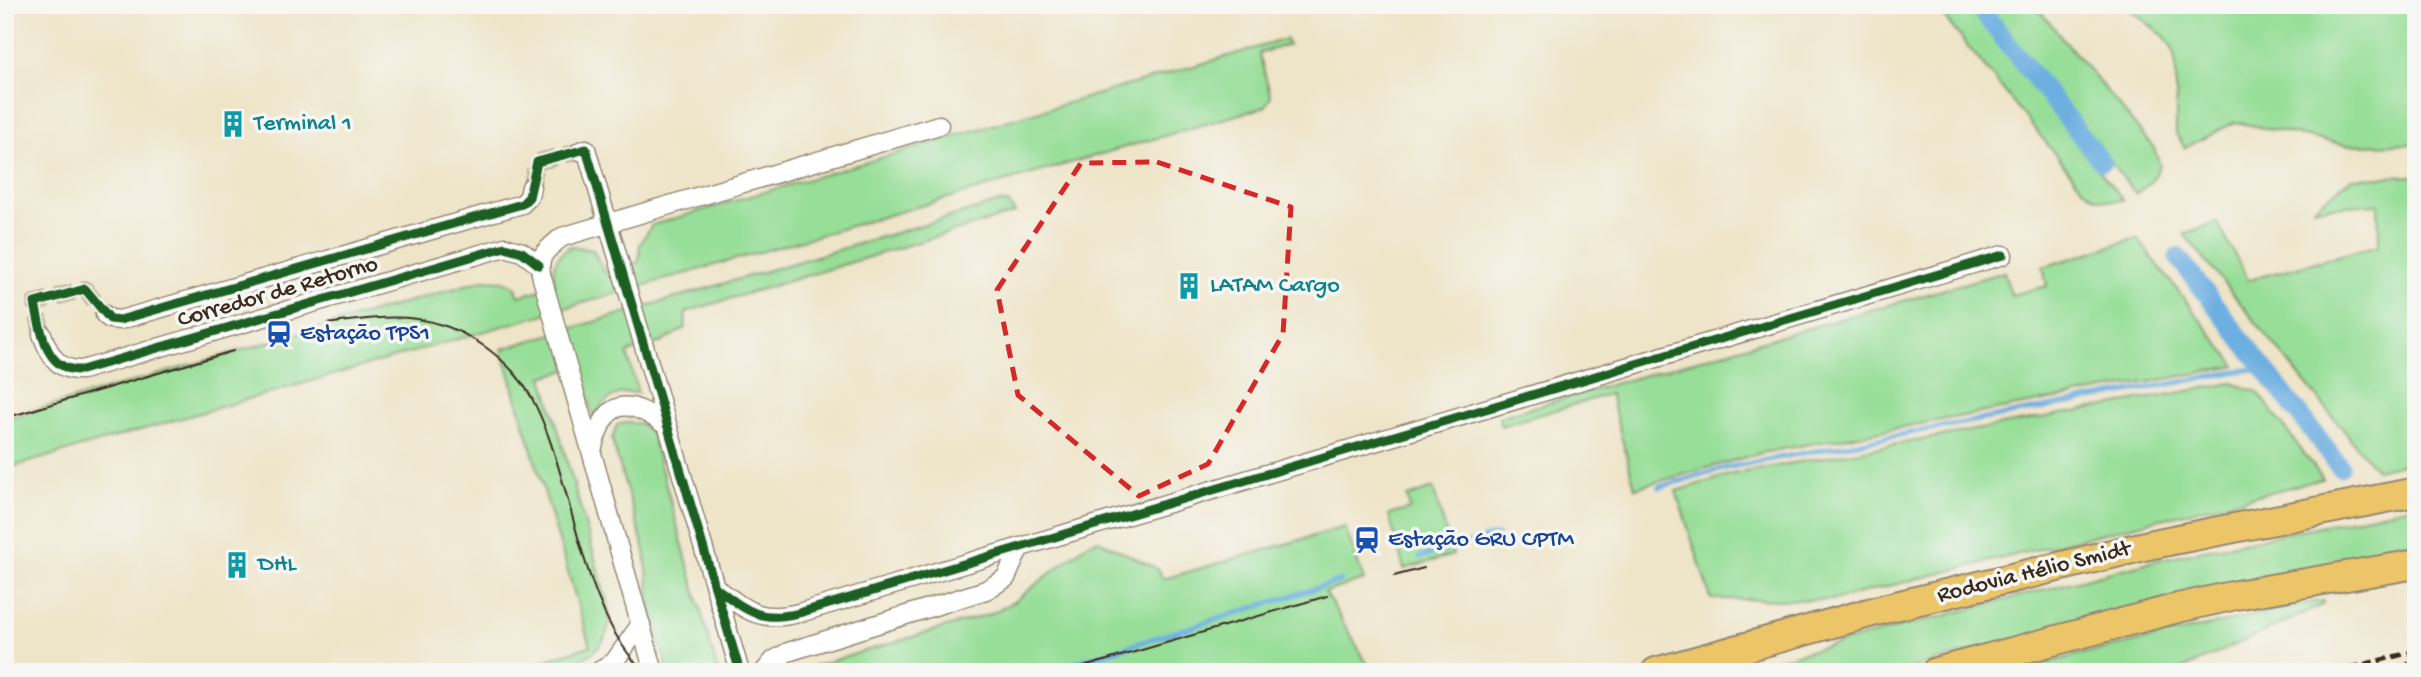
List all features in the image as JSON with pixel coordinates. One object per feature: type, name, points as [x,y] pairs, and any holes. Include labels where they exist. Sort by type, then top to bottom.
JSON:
[{"type":"main road","name":"Rodovia Hélio Smidt","points":[[1656,672],[1887,608],[2153,544],[2416,492]]},
{"type":"main road","points":[[1936,672],[2178,608],[2236,595],[2416,564]]},
{"type":"street","points":[[654,672],[540,272],[545,252],[562,237],[939,125]]},
{"type":"street","points":[[583,150],[618,256],[740,672]]},
{"type":"street","points":[[106,315],[110,319],[120,320],[522,204],[529,197],[531,187]]},
{"type":"street","name":"Corredor de Retorno","points":[[42,334],[51,357],[61,366],[73,371],[82,370],[505,247],[522,252],[540,272]]},
{"type":"street","points":[[715,587],[748,612],[773,618],[783,617],[2003,255]]},
{"type":"street","points":[[592,451],[599,427],[606,415],[623,406],[643,410],[668,427]]},
{"type":"street","points":[[764,672],[774,660],[788,652],[986,590],[1006,578],[1019,549]]},
{"type":"street","points":[[600,672],[614,662],[641,624]]},
{"type":"highlighted area","points":[[1157,162],[1291,207],[1283,334],[1208,464],[1139,496],[1018,395],[997,290],[1081,163]]},
{"type":"green space","points":[[1930,5],[1967,5],[2123,200],[2100,199],[2082,187],[1940,12]]},
{"type":"green space","points":[[1987,5],[2035,5],[2154,148],[2160,165],[2152,181],[2136,194]]},
{"type":"green space","points":[[2124,5],[2416,5],[2416,144],[2346,145],[2235,122],[2185,148],[2176,134],[2176,64],[2172,48],[2165,37]]},
{"type":"green space","points":[[1286,39],[1288,45],[1259,53],[1271,97],[1265,107],[5,469],[5,419],[483,280],[504,281],[515,286],[519,296],[555,286],[555,262],[571,246],[593,250],[604,272],[639,262],[640,244],[652,225]]},
{"type":"green space","points":[[2416,176],[2416,461],[2376,470],[2184,234],[2217,222],[2248,280],[2379,245],[2378,204],[2313,208],[2352,178]]},
{"type":"green space","points":[[1000,202],[1009,204],[1015,213],[686,312],[685,328],[662,342],[627,353],[638,393],[617,394],[593,416],[580,366],[543,377],[607,601],[609,623],[605,638],[584,658],[538,671],[509,672],[590,646],[502,349]]},
{"type":"green space","points":[[2137,238],[2236,366],[1761,453],[1635,488],[1610,394],[1501,426],[1499,417],[2004,272],[2011,295],[2047,286],[2043,267]]},
{"type":"green space","points":[[2232,383],[2258,392],[2323,479],[1832,600],[1711,599],[1676,491],[1733,474]]},
{"type":"green space","points":[[626,422],[640,424],[651,432],[718,672],[669,672],[652,617],[645,551],[612,440],[617,425]]},
{"type":"green space","points":[[1433,488],[1453,555],[1404,569],[1389,515],[1410,509],[1407,497]]},
{"type":"green space","points":[[2416,506],[2416,548],[2175,598],[1896,672],[1729,672],[2161,559]]},
{"type":"green space","points":[[1345,527],[1364,580],[1325,592],[1372,672],[794,672],[990,614],[1015,601],[1089,543],[1098,540],[1158,569],[1163,579]]},
{"type":"green space","points":[[2324,601],[2323,604],[2176,672],[2015,672],[2077,655]]},
{"type":"waterway","points":[[1977,5],[2102,162]]},
{"type":"waterway","points":[[2178,257],[2340,467]]},
{"type":"waterway","points":[[1659,487],[1730,467],[2244,370],[2267,370]]},
{"type":"waterway","points":[[1420,557],[1497,535]]},
{"type":"waterway","points":[[1045,672],[1340,581]]},
{"type":"tunnel","points":[[531,187],[537,162],[580,151]]},
{"type":"tunnel","points":[[42,334],[35,303],[85,289],[105,315]]},
{"type":"tram line","points":[[327,324],[372,318],[433,322],[476,341],[502,360],[513,372],[533,400],[549,439],[585,561],[604,612],[621,644],[644,672]]},
{"type":"tram line","points":[[5,418],[233,351]]},
{"type":"tram line","points":[[1394,576],[1424,568]]},
{"type":"tram line","points":[[1066,672],[1327,596]]},
{"type":"railway","points":[[2335,672],[2416,651]]},
{"type":"railway","points":[[2378,672],[2409,664]]},
{"type":"cycle path","points":[[539,265],[522,252],[505,247],[82,370],[70,369],[52,357],[43,337],[35,303],[85,289],[110,319],[120,320],[522,204],[529,197],[537,162],[586,149],[740,672]]},
{"type":"cycle path","points":[[715,587],[745,608],[763,615],[785,616],[799,613],[2003,255]]},
{"type":"place","name":"Terminal 1","points":[[233,124]]},
{"type":"place","name":"LATAM Cargo","points":[[1189,286]]},
{"type":"place","name":"Estação TPS1","points":[[279,334]]},
{"type":"place","name":"Estação GRU CPTM","points":[[1367,540]]},
{"type":"place","name":"DHL","points":[[237,565]]}]
